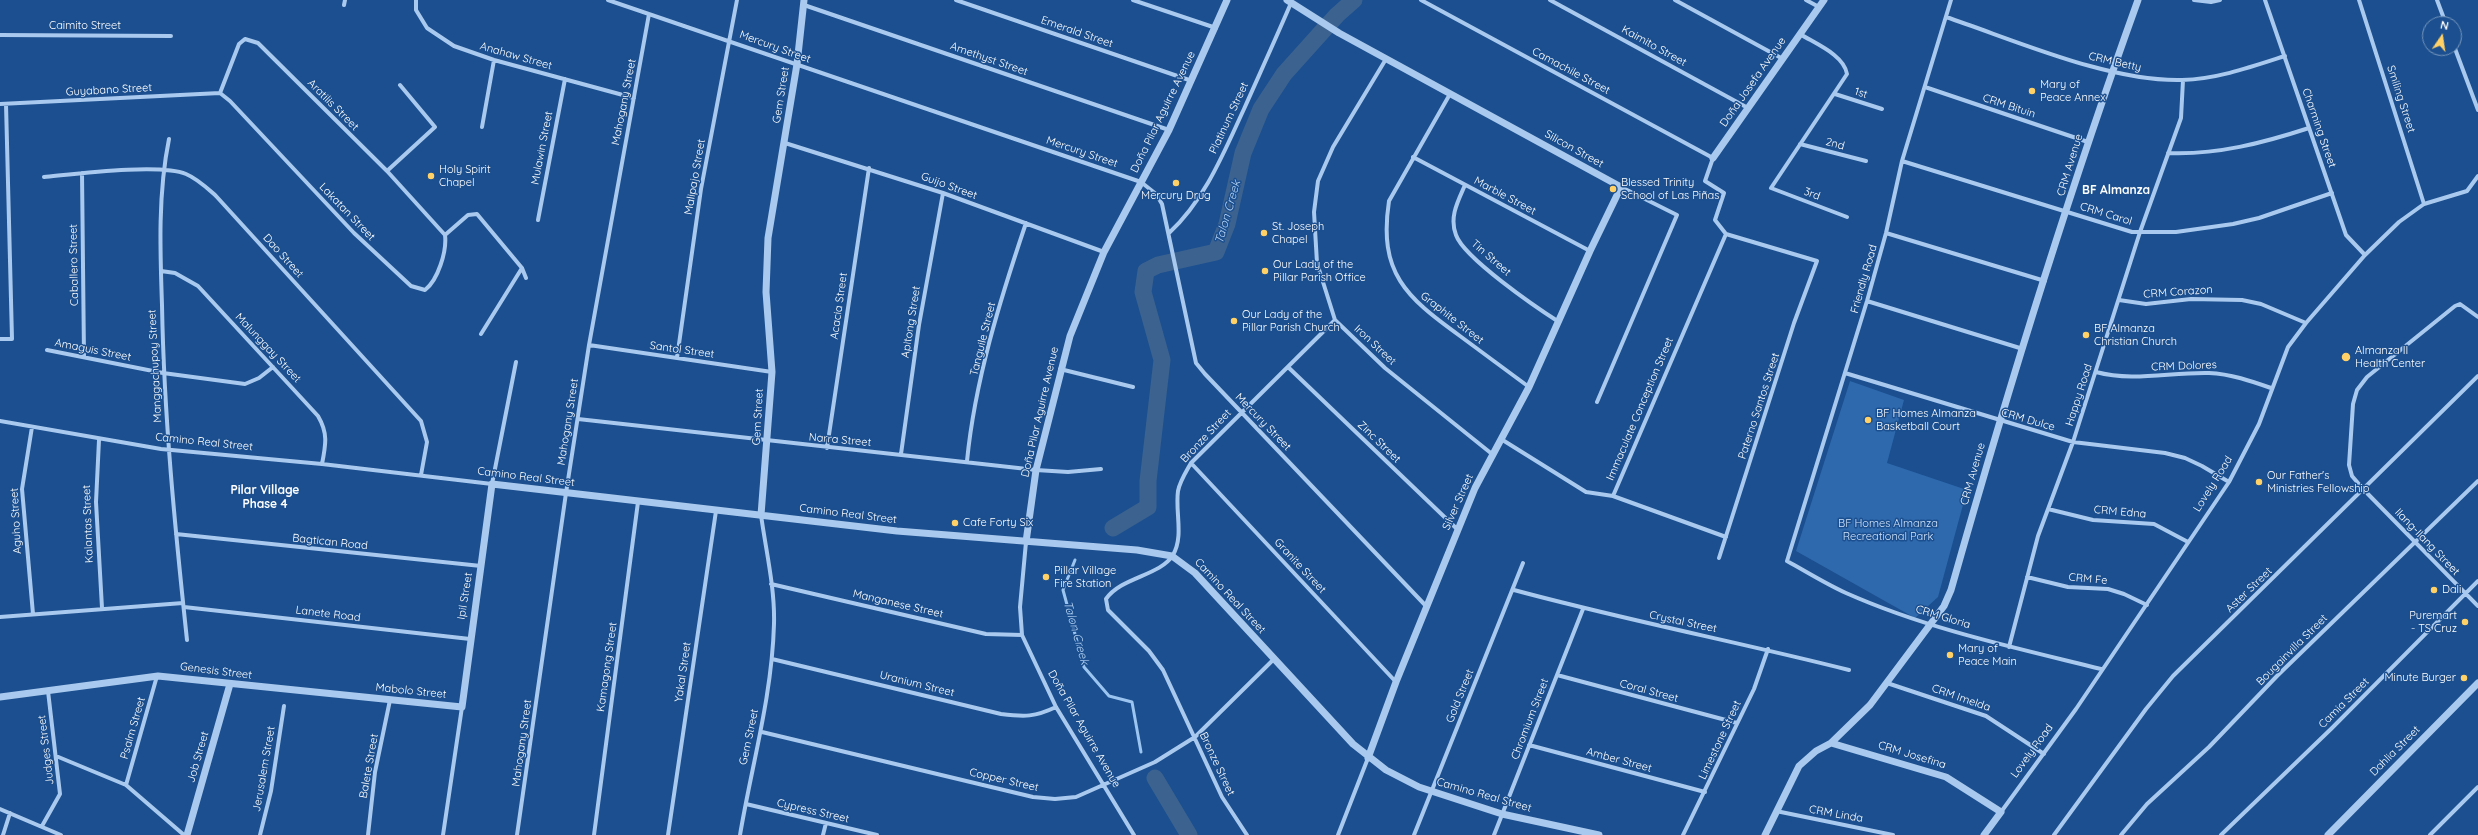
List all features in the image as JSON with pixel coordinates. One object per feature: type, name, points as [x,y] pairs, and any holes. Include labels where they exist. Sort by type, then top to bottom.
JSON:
[{"type":"street","name":"Anahaw Street","points":[[416,0],[416,10],[420,19],[439,38],[454,46],[494,60],[634,98]]},
{"type":"street","name":"Mercury Street","points":[[608,0],[731,40],[1141,182],[1156,194],[1162,204],[1196,363],[1426,606]]},
{"type":"street","name":"Malipajo Street","points":[[677,358],[701,189],[731,40],[737,0]]},
{"type":"street","name":"Emerald Street","points":[[956,0],[1192,81]]},
{"type":"street","points":[[1133,0],[1216,28]]},
{"type":"street","name":"Doña Pilar Aguirre Avenue","points":[[1134,835],[1056,707],[1022,635],[1020,600],[1026,542],[1036,470],[1059,369],[1080,307],[1104,252],[1169,130],[1216,28],[1227,0]]},
{"type":"street","name":"Camachile Street","points":[[1421,0],[1713,158]]},
{"type":"street","name":"Kaimito Street","points":[[1550,0],[1749,108]]},
{"type":"street","points":[[1675,0],[1784,59]]},
{"type":"street","points":[[1806,0],[1819,7]]},
{"type":"street","name":"Doña Josefa Avenue","points":[[1726,234],[1715,220],[1724,193],[1705,180],[1713,158],[1824,0]]},
{"type":"street","name":"Friendly Road","points":[[1787,561],[1867,301],[1886,233],[1902,161],[1951,0]]},
{"type":"street","name":"CRM Avenue","points":[[1765,835],[1799,766],[1831,743],[1870,705],[1944,606],[1951,590],[1999,421],[2024,349],[2088,142],[2138,0]]},
{"type":"street","points":[[2194,0],[2211,2],[2220,0]]},
{"type":"street","name":"Charming Street","points":[[2265,0],[2346,235],[2365,255]]},
{"type":"street","name":"Smiling Street","points":[[2359,0],[2424,204]]},
{"type":"street","points":[[2437,0],[2443,16]]},
{"type":"street","name":"Silicon Street","points":[[1289,2],[1329,27],[1386,59],[1621,187],[1677,215],[1597,402]]},
{"type":"street","name":"Platinum Street","points":[[1169,233],[1185,219],[1197,202],[1228,143],[1289,2]]},
{"type":"street","name":"Gem Street","points":[[740,835],[762,732],[772,659],[774,622],[771,584],[761,515],[768,442],[772,372],[766,292],[767,245],[785,143],[797,64],[804,3]]},
{"type":"street","name":"Amethyst Street","points":[[804,3],[1169,130]]},
{"type":"street","name":"Mahogany Street","points":[[518,835],[566,493],[589,345],[649,14]]},
{"type":"street","name":"CRM Betty","points":[[1946,17],[2112,72],[2139,77],[2183,80],[2224,75],[2285,56]]},
{"type":"street","name":"Caimito Street","points":[[0,34],[170,36]]},
{"type":"street","points":[[1800,34],[1840,59],[1846,67],[1847,74],[1800,144]]},
{"type":"street","name":"Aratilis Street","points":[[220,93],[239,44],[246,39],[252,40],[387,171],[445,235]]},
{"type":"street","points":[[2458,56],[2478,110]]},
{"type":"street","name":"Iron Street","points":[[1386,59],[1332,147],[1318,181],[1314,212],[1317,263],[1336,320],[1385,368],[1492,454]]},
{"type":"street","points":[[482,127],[494,60]]},
{"type":"street","name":"Mulawin Street","points":[[538,220],[565,79]]},
{"type":"street","name":"Happy Road","points":[[2009,647],[2027,577],[2048,509],[2074,442],[2140,232],[2181,118],[2183,80]]},
{"type":"street","points":[[387,171],[435,127],[400,85]]},
{"type":"street","name":"CRM Bituin","points":[[1925,88],[2088,142]]},
{"type":"street","name":"Guyabano Street","points":[[0,104],[220,93]]},
{"type":"street","name":"Lakatan Street","points":[[220,93],[230,101],[354,233],[411,286],[425,290],[430,286],[446,244],[445,235]]},
{"type":"street","name":"Graphite Street","points":[[1450,94],[1389,201],[1386,220],[1387,246],[1393,269],[1406,291],[1422,309],[1529,387]]},
{"type":"street","name":"1st","points":[[1835,94],[1882,109]]},
{"type":"street","points":[[0,339],[12,339],[6,104]]},
{"type":"street","points":[[2168,153],[2189,154],[2246,146],[2309,128]]},
{"type":"street","name":"Manggachupoy Street","points":[[168,139],[162,170],[161,271],[163,373],[176,534],[187,640]]},
{"type":"street","name":"Guijo Street","points":[[785,143],[869,168],[943,193],[1104,252]]},
{"type":"street","name":"2nd","points":[[1800,144],[1866,161]]},
{"type":"street","name":"3rd","points":[[1800,144],[1771,188],[1847,217]]},
{"type":"street","name":"Marble Street","points":[[1413,157],[1465,186],[1590,251]]},
{"type":"street","name":"CRM Carol","points":[[1902,161],[2132,232],[2176,232],[2233,224],[2259,218],[2332,193]]},
{"type":"street","name":"Acacia Street","points":[[827,448],[869,168]]},
{"type":"street","name":"Dao Street","points":[[44,177],[82,173],[162,170],[186,174],[201,182],[216,196],[421,421],[427,442],[421,475]]},
{"type":"street","name":"Caballero Street","points":[[82,173],[84,357]]},
{"type":"street","name":"Lovely Road","points":[[1984,835],[2044,754],[2147,605],[2229,482],[2259,424],[2271,388],[2288,347],[2306,323],[2365,255],[2399,222],[2424,204],[2467,191],[2478,176]]},
{"type":"street","name":"Tin Street","points":[[1465,186],[1454,210],[1453,223],[1456,236],[1476,260],[1559,322]]},
{"type":"street","name":"Silver Street","points":[[1338,835],[1396,682],[1457,529],[1492,454],[1529,387],[1590,251],[1621,187]]},
{"type":"street","name":"Apitong Street","points":[[901,454],[919,325],[943,193]]},
{"type":"street","points":[[445,235],[468,215],[477,214],[522,268],[526,278]]},
{"type":"street","name":"Tanguile Street","points":[[968,462],[983,371],[994,326],[1026,223]]},
{"type":"street","points":[[1886,233],[2045,281]]},
{"type":"street","name":"Paterno Santos Street","points":[[1720,558],[1794,323],[1817,261],[1726,234]]},
{"type":"street","name":"Immaculate Conception Street","points":[[1501,439],[1577,488],[1594,494],[1612,496],[1726,234]]},
{"type":"street","points":[[481,334],[522,268]]},
{"type":"street","name":"Malunggay Street","points":[[161,271],[175,273],[198,286],[318,416],[324,428],[327,440],[322,464]]},
{"type":"street","name":"CRM Corazon","points":[[2119,300],[2146,304],[2191,299],[2242,300],[2261,304],[2306,323]]},
{"type":"street","points":[[1867,301],[2024,349]]},
{"type":"street","name":"Ilang-Ilang Street","points":[[2478,317],[2465,306],[2460,304],[2455,306],[2367,377],[2357,390],[2353,404],[2349,465],[2352,476],[2364,490],[2478,606]]},
{"type":"street","name":"Bronze Street","points":[[1247,835],[1222,797],[1163,670],[1149,651],[1108,610],[1106,599],[1112,591],[1160,566],[1172,556],[1178,536],[1178,490],[1191,462],[1336,320]]},
{"type":"street","name":"Santol Street","points":[[589,345],[772,372]]},
{"type":"street","name":"Amaguis Street","points":[[47,350],[163,373],[245,384],[259,378],[273,367]]},
{"type":"street","name":"Ipil Street","points":[[443,835],[492,484],[516,362]]},
{"type":"street","name":"Zinc Street","points":[[1288,367],[1457,529]]},
{"type":"street","points":[[1059,369],[1133,387]]},
{"type":"street","name":"CRM Dolores","points":[[2096,372],[2125,378],[2182,373],[2225,374],[2271,388]]},
{"type":"street","name":"CRM Dulce","points":[[1845,373],[1999,421],[2074,442],[2165,453],[2202,466],[2229,482]]},
{"type":"street","name":"Aster Street","points":[[2054,835],[2146,709],[2173,676],[2364,490],[2478,376]]},
{"type":"street","name":"Narra Street","points":[[578,419],[768,442],[901,454],[1036,470],[1068,472],[1101,469]]},
{"type":"street","name":"Camino Real Street","points":[[0,421],[99,440],[169,450],[421,475],[716,511],[1026,542],[1137,550],[1172,556],[1195,573],[1368,758],[1386,770],[1432,792],[1502,814],[1598,835]]},
{"type":"street","name":"Aguho Street","points":[[32,427],[22,489],[33,614]]},
{"type":"street","name":"Kalantas Street","points":[[99,440],[96,502],[102,608]]},
{"type":"street","name":"Granite Street","points":[[1191,462],[1396,682]]},
{"type":"street","name":"Bougainvilla Street","points":[[2122,835],[2147,804],[2209,746],[2277,676],[2478,481]]},
{"type":"street","points":[[1612,496],[1726,537]]},
{"type":"street","name":"Kamagong Street","points":[[594,835],[638,502]]},
{"type":"street","name":"CRM Edna","points":[[2048,509],[2093,520],[2154,524],[2188,542]]},
{"type":"street","name":"Yakal Street","points":[[668,835],[716,511]]},
{"type":"street","name":"Bagtican Road","points":[[176,534],[481,566]]},
{"type":"street","name":"CRM Gloria","points":[[1787,561],[1845,592],[1931,623],[2009,647],[2102,669]]},
{"type":"street","name":"Gold Street","points":[[1414,835],[1514,590],[1523,563]]},
{"type":"street","name":"CRM Fe","points":[[2027,577],[2068,587],[2108,589],[2124,594],[2147,605]]},
{"type":"street","name":"Camia Street","points":[[2221,835],[2332,728],[2478,581]]},
{"type":"street","name":"Manganese Street","points":[[771,584],[986,634],[1022,635]]},
{"type":"street","name":"Crystal Street","points":[[1514,590],[1583,609],[1768,649],[1849,670]]},
{"type":"street","name":"Lanete Road","points":[[0,617],[102,608],[184,605],[470,639]]},
{"type":"street","name":"Chromium Street","points":[[1494,835],[1583,609]]},
{"type":"street","name":"Limestone Street","points":[[1683,835],[1754,689],[1768,649]]},
{"type":"street","name":"Uranium Street","points":[[772,659],[1001,714],[1021,717],[1037,716],[1056,707]]},
{"type":"street","name":"Copper Street","points":[[762,732],[1033,797],[1055,799],[1076,797],[1155,762],[1195,737],[1274,659]]},
{"type":"street","name":"Coral Street","points":[[1557,675],[1737,724]]},
{"type":"street","name":"Genesis Street","points":[[0,697],[158,676],[217,680],[230,684],[358,697]]},
{"type":"street","name":"Psalm Street","points":[[126,784],[158,676]]},
{"type":"street","name":"CRM Imelda","points":[[1886,683],[1986,716],[2044,754]]},
{"type":"street","name":"Dahlia Street","points":[[2328,835],[2478,683]]},
{"type":"street","name":"Job Street","points":[[187,835],[230,684]]},
{"type":"street","name":"Judges Street","points":[[42,826],[60,794],[48,691]]},
{"type":"street","name":"Mabolo Street","points":[[358,697],[462,707]]},
{"type":"street","name":"Balete Street","points":[[368,835],[375,772],[390,700]]},
{"type":"street","name":"Jerusalem Street","points":[[260,835],[271,791],[284,706]]},
{"type":"street","name":"CRM Josefina","points":[[1831,743],[1946,777],[2001,812]]},
{"type":"street","name":"Amber Street","points":[[1529,746],[1705,792]]},
{"type":"street","points":[[56,756],[126,784],[184,835]]},
{"type":"street","points":[[2430,835],[2478,786]]},
{"type":"street","name":"Cypress Street","points":[[746,804],[877,835]]},
{"type":"street","points":[[0,809],[61,835]]},
{"type":"street","name":"CRM Linda","points":[[1776,811],[1893,835]]},
{"type":"street","points":[[3,835],[10,813]]},
{"type":"street","points":[[824,835],[826,823]]},
{"type":"green space","name":"BF Homes Almanza Recreational Park","points":[[1850,381],[1904,400],[1887,463],[1967,490],[1938,597],[1915,618],[1796,551]]},
{"type":"waterway","name":"Talon Creek","points":[[1113,528],[1148,507],[1148,481],[1162,360],[1143,292],[1146,271],[1158,265],[1216,252],[1227,224],[1243,153],[1261,109],[1284,74],[1337,15],[1354,0]]},
{"type":"waterway","name":"Talon Creek","points":[[1075,560],[1063,590],[1084,667],[1109,696],[1132,702],[1141,752]]},
{"type":"waterway","name":"Talon Creek","points":[[1155,778],[1189,835]]},
{"type":"place","name":"Mary of Peace Annex","points":[[2032,91]]},
{"type":"place","name":"Holy Spirit Chapel","points":[[431,176]]},
{"type":"place","name":"Mercury Drug","points":[[1176,183]]},
{"type":"place","name":"Blessed Trinity School of Las Piñas","points":[[1613,189]]},
{"type":"place","name":"St. Joseph Chapel","points":[[1264,233]]},
{"type":"place","name":"Our Lady of the Pillar Parish Office","points":[[1265,271]]},
{"type":"place","name":"Our Lady of the Pillar Parish Church","points":[[1234,321]]},
{"type":"place","name":"BF Almanza Christian Church","points":[[2086,335]]},
{"type":"place","name":"Almanza II Health Center","points":[[2346,357]]},
{"type":"place","name":"BF Homes Almanza Basketball Court","points":[[1868,420]]},
{"type":"place","name":"Our Father's Ministries Fellowship","points":[[2259,482]]},
{"type":"place","name":"Cafe Forty Six","points":[[955,523]]},
{"type":"place","name":"Pillar Village Fire Station","points":[[1046,577]]},
{"type":"place","name":"Dali","points":[[2434,590]]},
{"type":"place","name":"Puremart - TS Cruz","points":[[2465,622]]},
{"type":"place","name":"Mary of Peace Main","points":[[1950,655]]},
{"type":"place","name":"Minute Burger","points":[[2464,678]]},
{"type":"district","name":"BF Almanza","points":[[2116,190]]},
{"type":"district","name":"Pilar Village Phase 4","points":[[265,497]]}]
